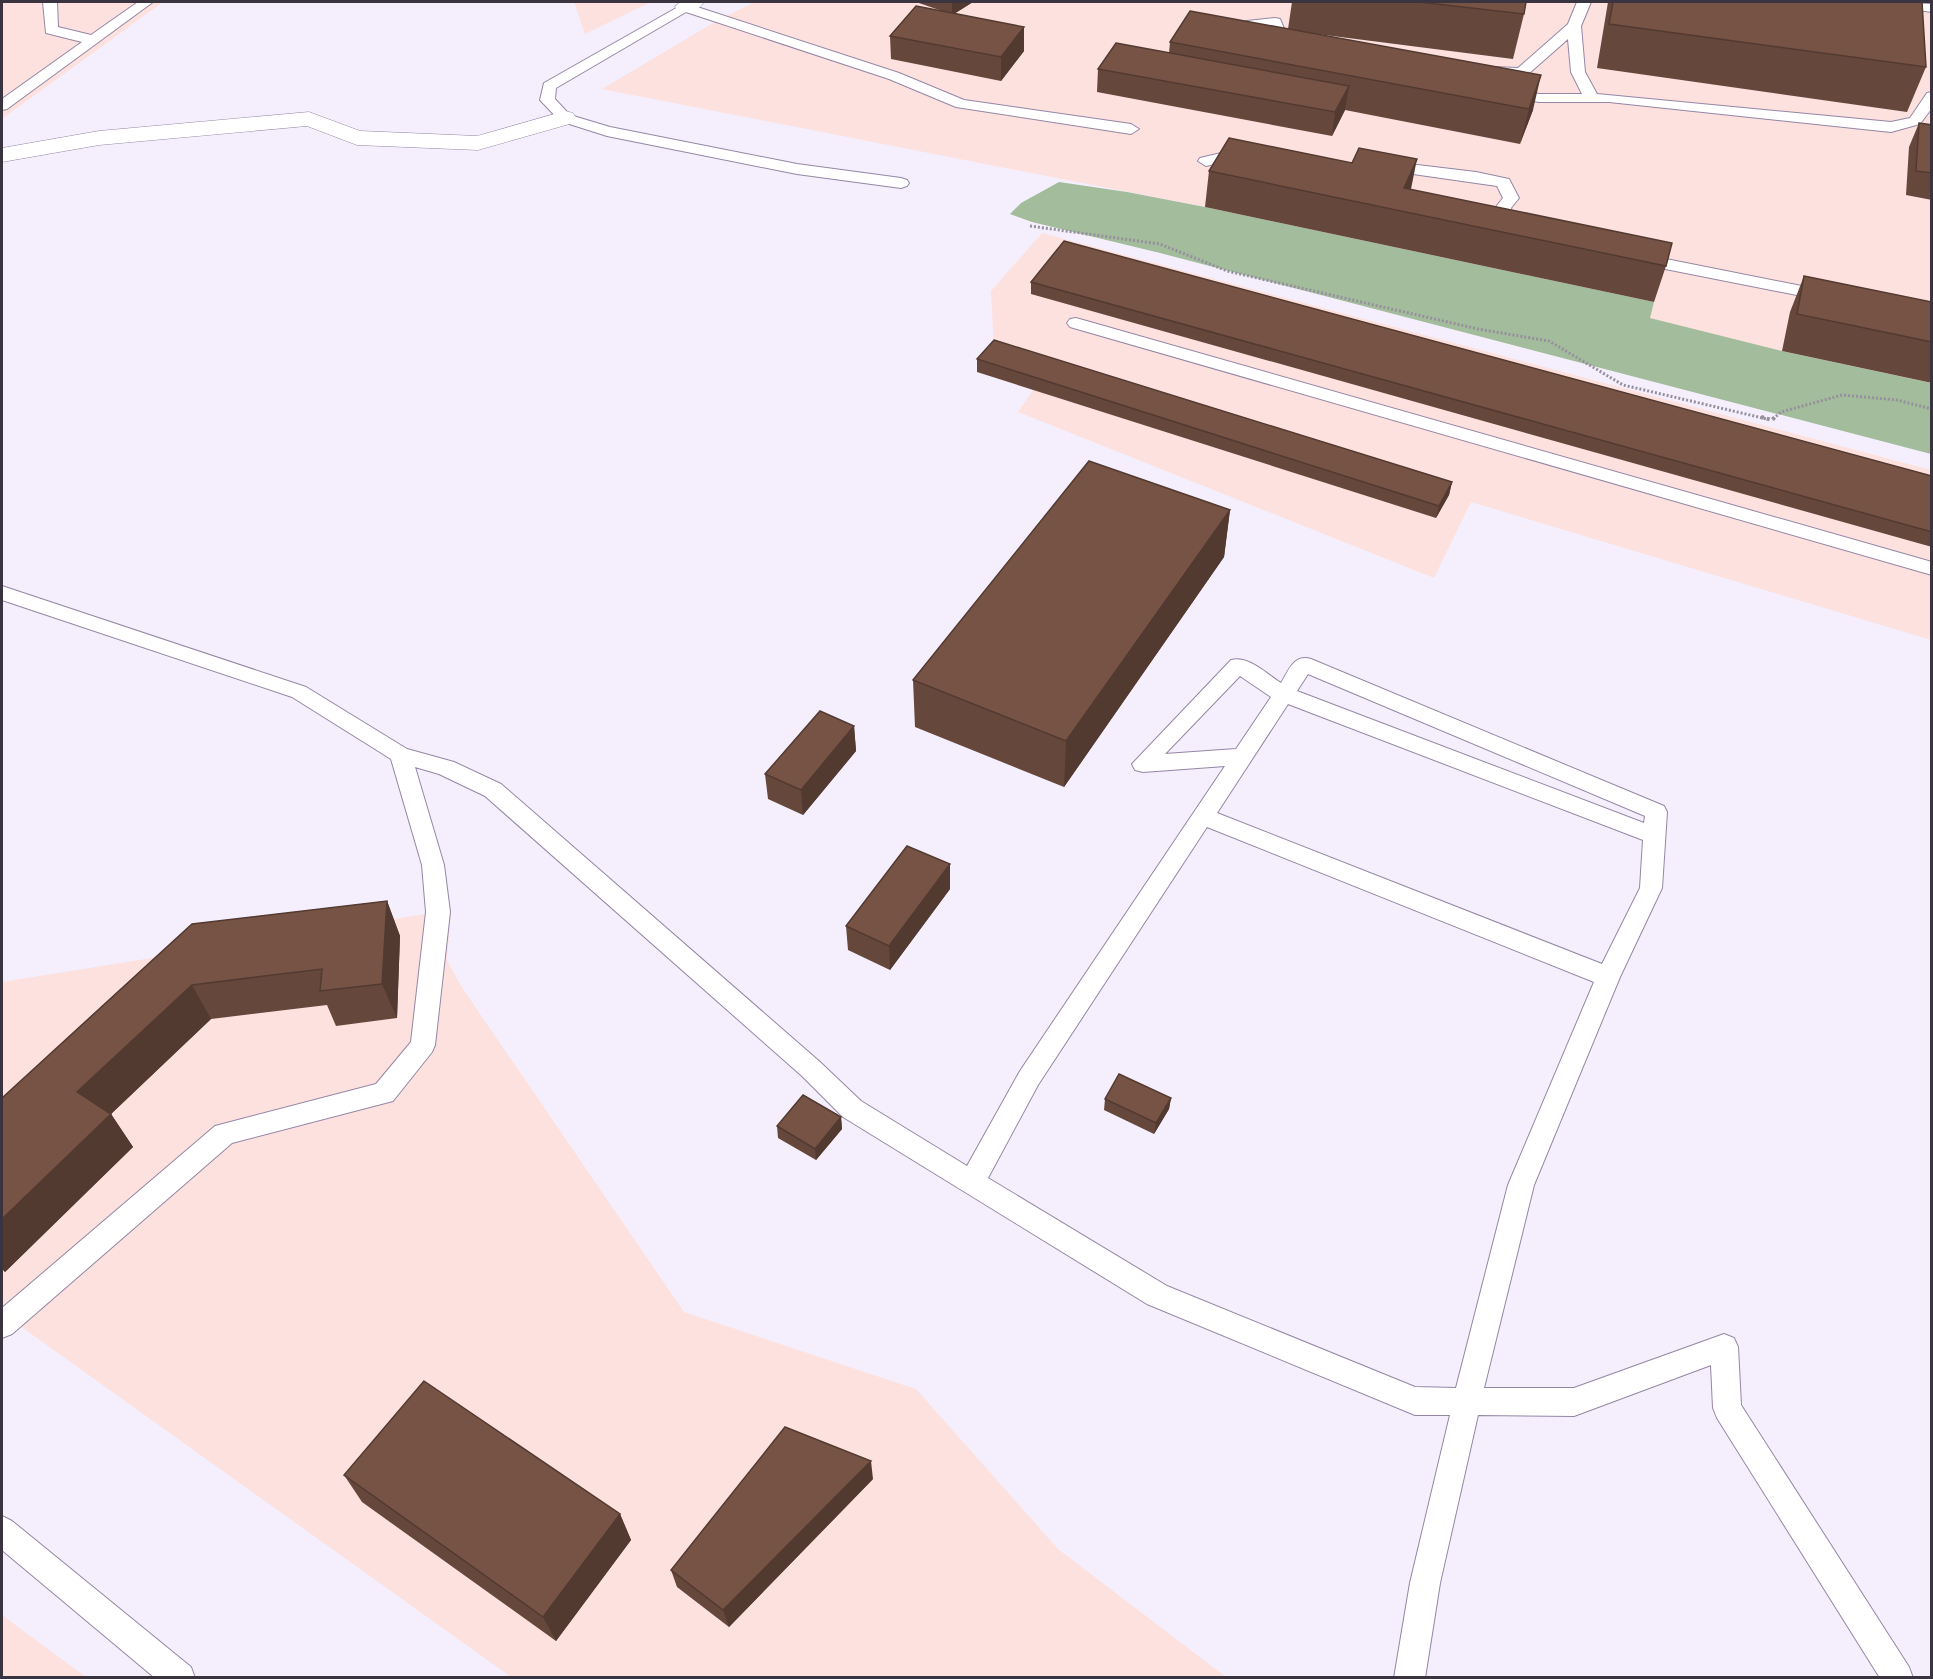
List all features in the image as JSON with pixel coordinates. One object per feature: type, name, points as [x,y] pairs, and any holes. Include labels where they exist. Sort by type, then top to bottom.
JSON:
[{"type":"street","points":[[2,155],[99,138],[309,118],[357,138],[478,143],[565,118]]},
{"type":"lane","points":[[50,2],[51,30],[93,40]]},
{"type":"lane","points":[[2,106],[146,2]]},
{"type":"lane","points":[[1476,70],[1521,73],[1574,26],[1584,2]]},
{"type":"lane","points":[[1889,2],[1932,8]]},
{"type":"lane","points":[[901,183],[796,168],[607,131],[565,118],[547,100],[549,86],[689,4],[718,20],[894,76],[961,104],[1131,129]]},
{"type":"lane","points":[[1245,40],[1212,29],[1275,21],[1279,34],[1313,42]]},
{"type":"lane","points":[[1574,26],[1578,72],[1592,98]]},
{"type":"lane","points":[[1493,90],[1539,98],[1592,98],[1891,128],[1915,122],[1932,96]]},
{"type":"lane","points":[[1206,161],[1245,152],[1267,154]]},
{"type":"lane","points":[[1368,165],[1503,182],[1511,198],[1503,208],[1507,227],[1532,237]]},
{"type":"lane","points":[[1622,255],[1847,300]]},
{"type":"lane","points":[[1076,323],[1932,569]]},
{"type":"lane","points":[[2,594],[299,692],[400,755],[446,768],[493,790],[811,1069],[852,1108],[1157,1295],[1415,1401],[1574,1402],[1724,1347],[1727,1408],[1898,1677]]},
{"type":"lane","points":[[972,1182],[1029,1077],[1304,664],[1656,812],[1652,888],[1608,977],[1521,1185],[1467,1401],[1425,1583],[1409,1677]]},
{"type":"lane","points":[[1242,757],[1143,764],[1238,665],[1283,694],[1653,835]]},
{"type":"lane","points":[[2,1325],[224,1134],[384,1093],[423,1045],[438,912],[433,865],[400,755]]},
{"type":"lane","points":[[1204,817],[1608,977]]},
{"type":"lane","points":[[2,1531],[180,1677]]},
{"type":"path","points":[[1030,226],[1160,244],[1227,271],[1478,329],[1550,341],[1623,385],[1772,420],[1781,412],[1842,395],[1897,400],[1932,409]]},
{"type":"shaded area","points":[[2,2],[163,2],[2,119]]},
{"type":"shaded area","points":[[574,2],[651,2],[585,34]]},
{"type":"shaded area","points":[[755,2],[1931,2],[1931,383],[1782,351],[1649,318],[1653,302],[1205,207],[602,89],[718,20]]},
{"type":"shaded area","points":[[1042,233],[1931,470],[1931,640],[1471,502],[1434,578],[1018,412],[1033,390],[977,372],[994,352],[991,291]]},
{"type":"shaded area","points":[[438,912],[451,912],[447,960],[461,986],[684,1312],[916,1389],[1058,1549],[1226,1677],[511,1677],[2,1313],[2,982]]},
{"type":"shaded area","points":[[2,1615],[86,1677],[2,1677]]},
{"type":"green space","points":[[1059,182],[1205,207],[1654,302],[1650,318],[1782,351],[1931,383],[1931,454],[1160,253],[1032,222],[1010,214],[1021,203]]},
{"type":"building","points":[[1419,2],[1526,2],[1524,14]]},
{"type":"building","points":[[1613,2],[1922,2],[1926,67],[1609,24]]},
{"type":"building","points":[[916,6],[1024,27],[1001,57],[890,36]]},
{"type":"building","points":[[1190,11],[1541,75],[1529,109],[1170,42]]},
{"type":"building","points":[[1116,43],[1349,86],[1335,112],[1098,69]]},
{"type":"building","points":[[1919,123],[1932,125],[1932,173],[1916,171]]},
{"type":"building","points":[[1229,138],[1352,163],[1359,148],[1417,159],[1404,188],[1672,243],[1666,266],[1209,171]]},
{"type":"building","points":[[1064,241],[1932,476],[1932,532],[1031,282]]},
{"type":"building","points":[[1804,276],[1932,302],[1932,342],[1797,314]]},
{"type":"building","points":[[994,340],[1452,482],[1439,506],[977,359]]},
{"type":"building","points":[[1089,461],[1230,510],[1066,741],[913,680]]},
{"type":"building","points":[[820,711],[854,726],[801,790],[765,774]]},
{"type":"building","points":[[907,846],[950,864],[889,946],[846,926]]},
{"type":"building","points":[[387,901],[382,984],[320,991],[322,969],[192,985],[77,1092],[111,1114],[2,1219],[2,1098],[192,924]]},
{"type":"building","points":[[1119,1074],[1171,1098],[1156,1123],[1105,1099]]},
{"type":"building","points":[[803,1095],[841,1117],[815,1149],[777,1126]]},
{"type":"building","points":[[424,1381],[620,1514],[543,1617],[344,1475]]},
{"type":"building","points":[[785,1427],[871,1461],[723,1610],[671,1570]]}]
